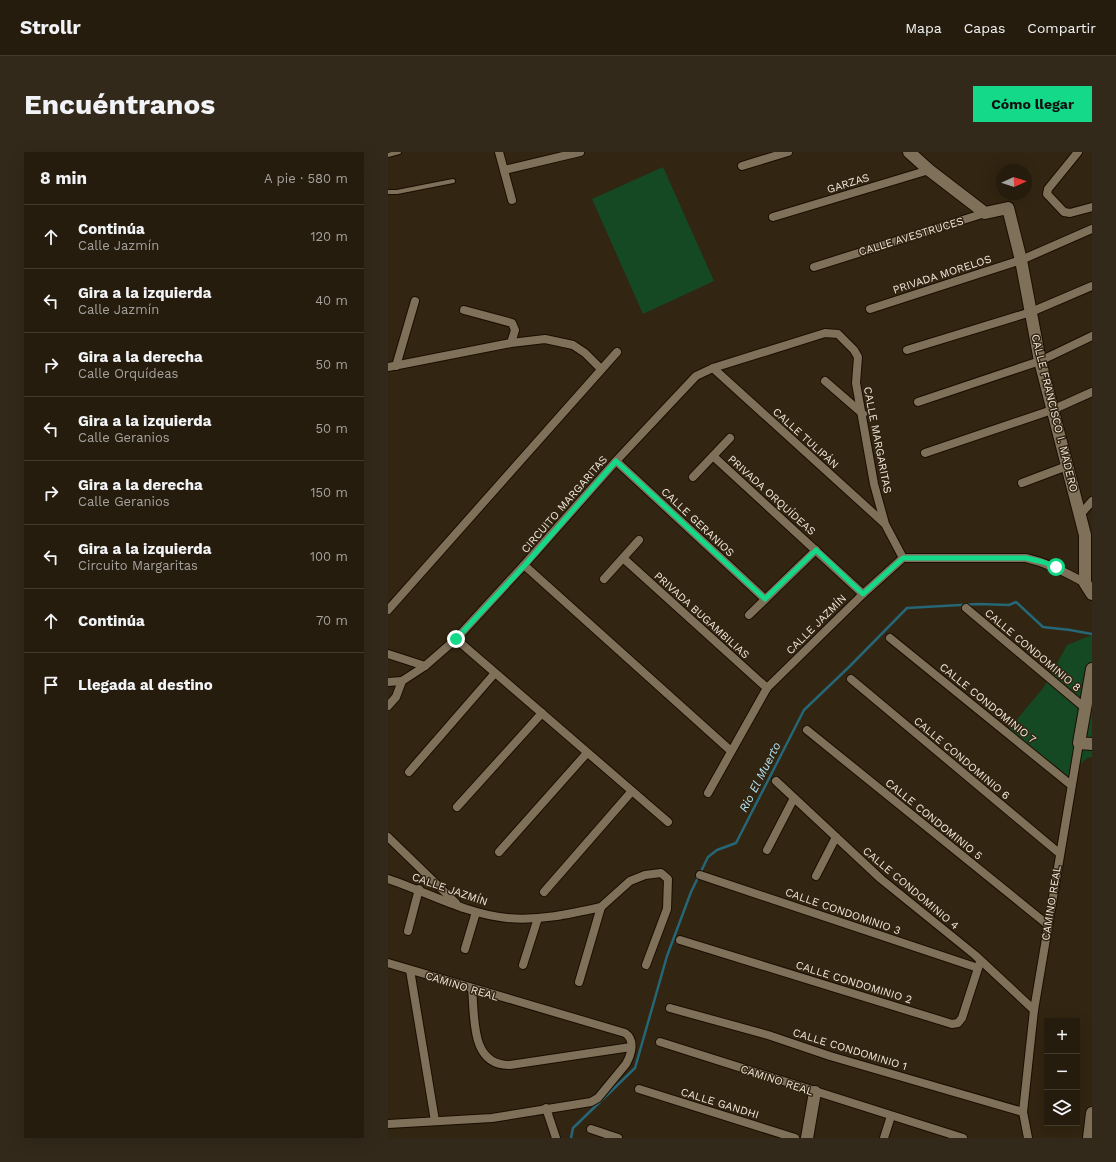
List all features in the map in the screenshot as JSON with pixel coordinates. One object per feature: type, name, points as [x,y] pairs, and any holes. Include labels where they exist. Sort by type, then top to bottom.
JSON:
[{"type":"main road","points":[[909,152],[929,170],[985,213]]},
{"type":"main road","name":"CALLE AVESTRUCES","points":[[985,213],[1008,208]]},
{"type":"main road","name":"CALLE FRANCISCO I. MADERO","points":[[1008,208],[1021,260],[1040,361],[1085,535],[1085,583]]},
{"type":"main road","points":[[1085,583],[1092,594]]},
{"type":"main road","name":"CAMINO REAL","points":[[1079,743],[1092,669]]},
{"type":"main road","points":[[1079,743],[1092,744]]},
{"type":"main road","points":[[807,1138],[814,1092]]},
{"type":"main road","points":[[1089,1138],[1092,1113]]},
{"type":"street","points":[[499,152],[512,200]]},
{"type":"street","points":[[504,170],[580,152]]},
{"type":"street","points":[[742,166],[788,152]]},
{"type":"street","points":[[1078,152],[1048,189],[1047,194],[1049,198],[1064,212],[1070,213],[1092,207]]},
{"type":"street","name":"GARZAS","points":[[772,217],[929,170]]},
{"type":"street","name":"CALLE AVESTRUCES","points":[[814,267],[985,213]]},
{"type":"street","name":"PRIVADA MORELOS","points":[[870,309],[1021,260],[1092,229]]},
{"type":"street","points":[[906,350],[1031,312],[1092,286]]},
{"type":"street","points":[[392,367],[415,301]]},
{"type":"street","points":[[464,310],[512,323],[515,326],[515,330],[512,343]]},
{"type":"street","name":"CIRCUITO MARGARITAS","points":[[731,751],[524,566],[616,461],[696,376],[713,368],[832,332]]},
{"type":"street","name":"CALLE MARGARITAS","points":[[832,332],[838,334],[854,350],[858,357],[856,383],[863,414],[874,484],[885,524],[903,558]]},
{"type":"street","points":[[918,402],[1040,361],[1092,336]]},
{"type":"street","points":[[392,367],[512,343],[545,339],[573,345],[585,353],[601,369]]},
{"type":"street","points":[[388,610],[617,352]]},
{"type":"street","name":"CALLE TULIPÁN","points":[[713,368],[885,524]]},
{"type":"street","points":[[825,381],[863,414]]},
{"type":"street","points":[[926,453],[1052,410],[1092,392]]},
{"type":"street","name":"PRIVADA ORQUÍDEAS","points":[[693,476],[730,438]]},
{"type":"street","name":"PRIVADA ORQUÍDEAS","points":[[713,456],[863,594]]},
{"type":"street","name":"CALLE GERANIOS","points":[[616,461],[765,599]]},
{"type":"street","points":[[1022,483],[1068,466]]},
{"type":"street","points":[[1080,515],[1092,501]]},
{"type":"street","points":[[604,579],[639,540]]},
{"type":"street","points":[[749,615],[816,550]]},
{"type":"street","name":"PRIVADA BUGAMBILIAS","points":[[623,558],[767,688]]},
{"type":"street","points":[[903,558],[1026,558],[1056,567],[1085,583]]},
{"type":"street","name":"CALLE JAZMÍN","points":[[708,793],[767,688],[863,594],[903,558]]},
{"type":"street","points":[[388,682],[402,680],[425,666],[456,639],[524,566]]},
{"type":"street","name":"CALLE CONDOMINIO 8","points":[[966,608],[1085,708]]},
{"type":"street","name":"CALLE CONDOMINIO 7","points":[[890,638],[1071,785]]},
{"type":"street","points":[[456,639],[668,822]]},
{"type":"street","points":[[388,654],[425,666]]},
{"type":"street","points":[[409,772],[495,673]]},
{"type":"street","name":"CALLE CONDOMINIO 6","points":[[851,679],[1059,853]]},
{"type":"street","points":[[388,706],[396,697],[402,680]]},
{"type":"street","points":[[457,807],[542,713]]},
{"type":"street","name":"CALLE CONDOMINIO 5","points":[[807,730],[1048,925]]},
{"type":"street","name":"CAMINO REAL","points":[[1028,1138],[1023,1112],[1034,1010],[1059,853],[1079,743]]},
{"type":"street","points":[[499,852],[588,753]]},
{"type":"street","name":"CALLE CONDOMINIO 4","points":[[776,781],[881,879],[975,955],[979,965],[1034,1010]]},
{"type":"street","points":[[544,892],[632,791]]},
{"type":"street","points":[[767,850],[794,798]]},
{"type":"street","points":[[388,837],[459,906]]},
{"type":"street","points":[[816,876],[836,837]]},
{"type":"street","points":[[579,982],[601,907],[630,881],[650,874],[661,873],[668,879],[667,909],[646,965]]},
{"type":"street","name":"CALLE CONDOMINIO 3","points":[[700,875],[979,965]]},
{"type":"street","name":"CALLE JAZMÍN","points":[[388,879],[419,889],[476,912],[506,918],[538,918],[568,915],[601,907]]},
{"type":"street","points":[[408,931],[419,889]]},
{"type":"street","points":[[465,949],[476,912]]},
{"type":"street","points":[[523,965],[538,918]]},
{"type":"street","name":"CALLE CONDOMINIO 2","points":[[680,940],[952,1024],[958,1023],[962,1018],[979,965]]},
{"type":"street","name":"CAMINO REAL","points":[[388,963],[628,1035],[632,1047]]},
{"type":"street","points":[[410,970],[435,1121]]},
{"type":"street","points":[[388,1124],[492,1118],[595,1100],[626,1064],[630,1057],[632,1047],[510,1065],[497,1064],[484,1055],[477,1044],[472,989]]},
{"type":"street","name":"CALLE CONDOMINIO 1","points":[[670,1008],[768,1035],[830,1056],[1023,1112]]},
{"type":"street","name":"CAMINO REAL","points":[[660,1042],[958,1137]]},
{"type":"street","name":"CALLE GANDHI","points":[[639,1089],[795,1138]]},
{"type":"street","points":[[546,1108],[556,1138]]},
{"type":"street","points":[[884,1138],[891,1116]]},
{"type":"street","points":[[592,1129],[618,1138]]},
{"type":"lane","points":[[388,155],[399,152]]},
{"type":"lane","points":[[388,192],[397,192],[453,181]]},
{"type":"green space","points":[[663,167],[714,281],[643,314],[592,199]]},
{"type":"green space","points":[[1092,635],[1092,757],[1087,758],[1061,783],[1003,736],[1044,687],[1067,645]]},
{"type":"waterway","name":"Rio El Muerto","points":[[571,1138],[573,1128],[635,1068],[667,956],[691,892],[708,857],[717,850],[736,843],[804,710],[907,608],[978,604],[1009,605],[1016,602],[1043,627],[1092,634]]},
{"type":"route","points":[[456,639],[524,566],[616,461],[765,599],[816,550],[863,594],[903,558],[1026,558],[1056,567]]}]
